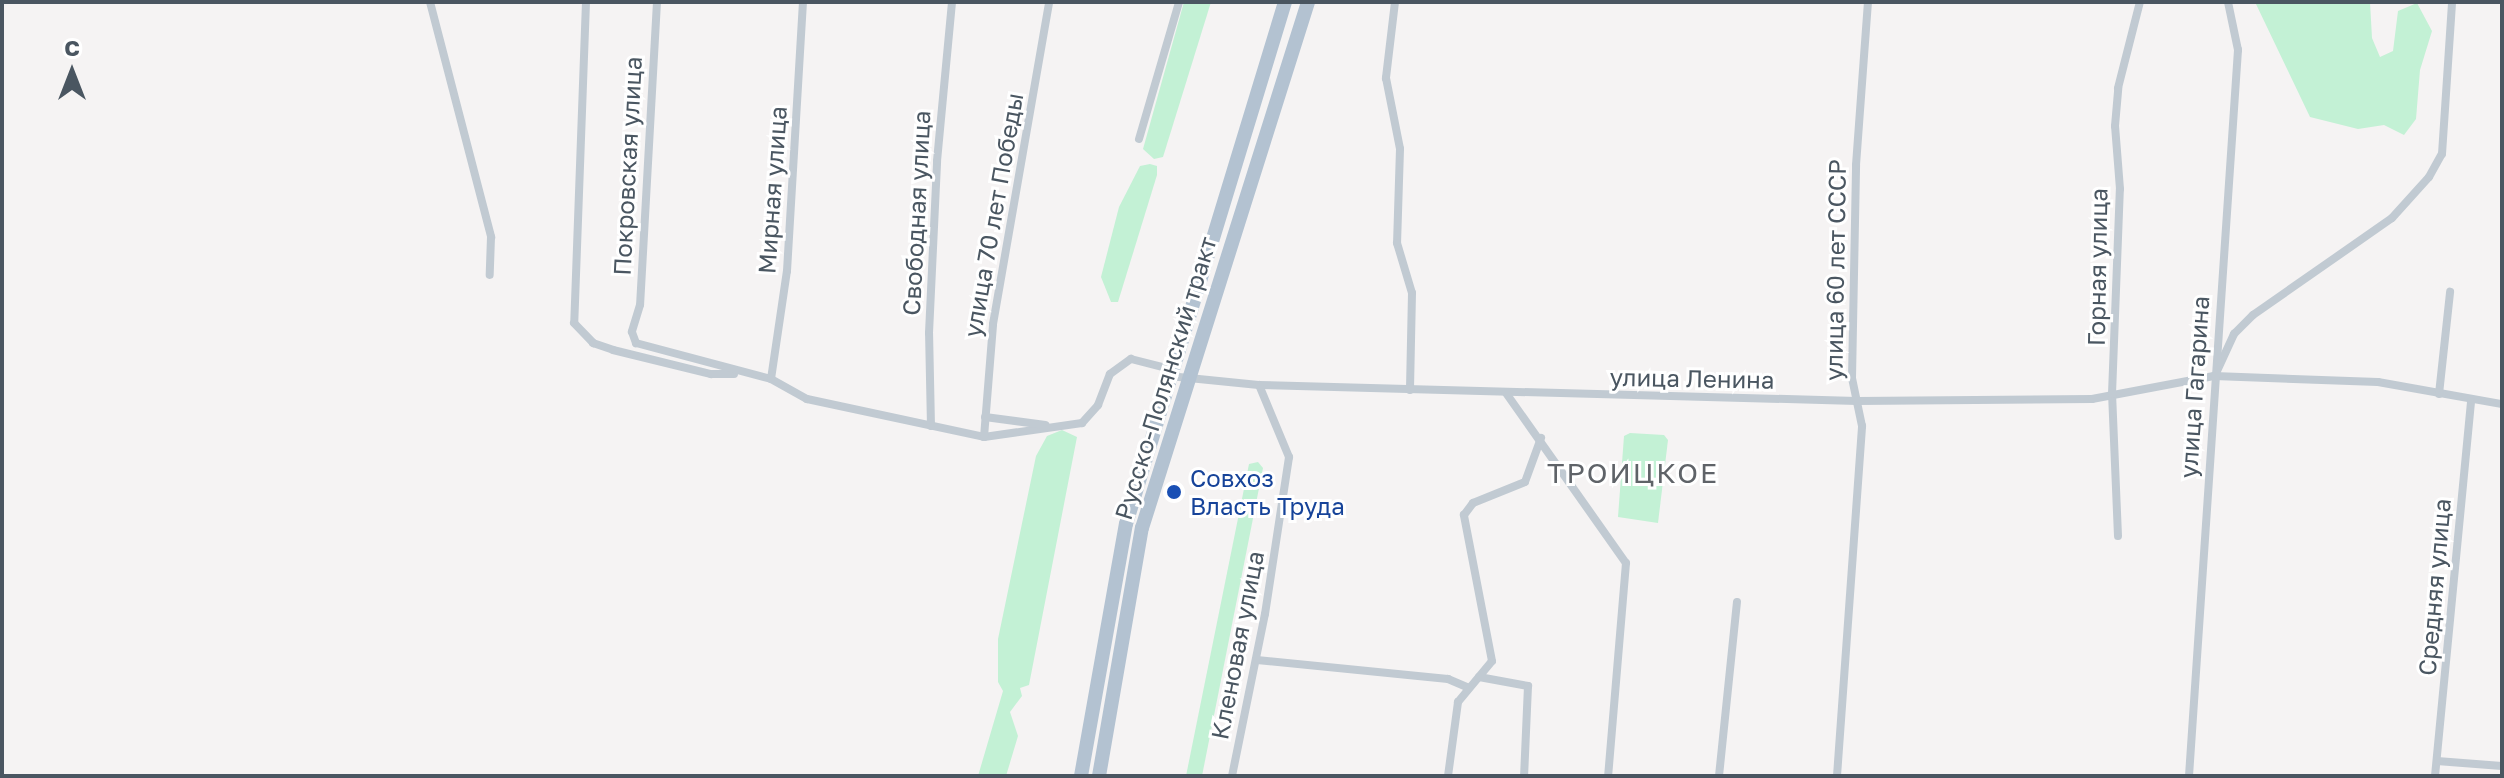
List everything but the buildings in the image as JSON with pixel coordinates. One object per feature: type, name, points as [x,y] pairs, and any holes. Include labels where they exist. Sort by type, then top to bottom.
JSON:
[{"type":"main road","name":"Русско-Полянский тракт","points":[[1099,776],[1142,528],[1186,380],[1308,2]]},
{"type":"main road","name":"Русско-Полянский тракт","points":[[1081,776],[1116,566],[1169,372],[1279,3]]},
{"type":"street","points":[[430,2],[491,237],[490,275]]},
{"type":"street","points":[[586,2],[574,323],[593,343],[711,374],[748,374],[771,379],[807,399],[984,437],[1007,437],[1045,425]]},
{"type":"street","name":"Покровская улица","points":[[657,2],[640,305],[632,332],[642,347],[748,374]]},
{"type":"street","name":"Мирная улица","points":[[771,379],[786,283],[803,2]]},
{"type":"street","name":"Свободная улица","points":[[931,426],[929,333],[937,161],[952,2]]},
{"type":"street","name":"улица 70 лет Победы","points":[[984,437],[993,324],[1049,2]]},
{"type":"street","points":[[1139,139],[1179,2]]},
{"type":"street","points":[[1395,2],[1386,78],[1400,149],[1397,243],[1412,293],[1410,390]]},
{"type":"street","name":"улица 60 лет СССР","points":[[1837,776],[1857,537],[1862,426],[1852,378],[1856,165],[1868,2]]},
{"type":"street","name":"Горная улица","points":[[2118,536],[2117,423],[2112,394],[2120,189],[2115,126],[2118,88],[2140,2]]},
{"type":"street","name":"улица Гагарина","points":[[2189,776],[2238,50],[2228,2]]},
{"type":"street","points":[[2214,376],[2234,334],[2253,315],[2392,218],[2442,154],[2452,2]]},
{"type":"street","points":[[2439,394],[2450,292]]},
{"type":"street","name":"улица Ленина","points":[[1045,425],[1082,423],[1091,417],[1110,374],[1131,359],[1186,380],[1410,390],[1857,401],[2092,399],[2214,376],[2355,380],[2471,402],[2502,404]]},
{"type":"street","name":"Кленовая улица","points":[[1232,776],[1257,660],[1289,457],[1259,385]]},
{"type":"street","points":[[1506,393],[1541,438],[1626,563],[1608,776]]},
{"type":"street","points":[[2092,399],[2111,410],[2117,423]]},
{"type":"street","name":"Средняя улица","points":[[2435,776],[2471,402]]},
{"type":"street","points":[[985,417],[1045,425]]},
{"type":"street","points":[[1448,776],[1458,702],[1467,687],[1492,661],[1464,515],[1473,503],[1525,482],[1541,438]]},
{"type":"street","points":[[1719,776],[1737,602]]},
{"type":"street","points":[[1257,660],[1448,679],[1467,687]]},
{"type":"street","points":[[1479,677],[1528,686],[1524,776]]},
{"type":"street","points":[[2437,761],[2502,766]]},
{"type":"green space","points":[[1184,2],[1211,2],[1163,157],[1154,159],[1143,149]]},
{"type":"green space","points":[[2255,2],[2370,2],[2372,38],[2380,57],[2393,51],[2398,11],[2417,3],[2432,31],[2420,70],[2416,119],[2404,135],[2384,125],[2358,129],[2310,117]]},
{"type":"green space","points":[[1140,166],[1157,166],[1157,175],[1118,302],[1111,302],[1101,277],[1119,207]]},
{"type":"green space","points":[[1062,430],[1077,437],[1029,685],[1020,688],[1022,696],[1010,712],[1018,736],[1006,776],[978,776],[1003,691],[998,682],[998,639],[1036,456],[1047,436]]},
{"type":"green space","points":[[1630,433],[1664,435],[1668,440],[1658,523],[1618,517],[1624,436]]},
{"type":"green space","points":[[1258,462],[1263,468],[1202,776],[1186,776],[1249,464]]},
{"type":"place","name":"Совхоз Власть Труда","points":[[1174,492]]},
{"type":"district","name":"ТРОИЦКОЕ","points":[[1633,473]]}]
